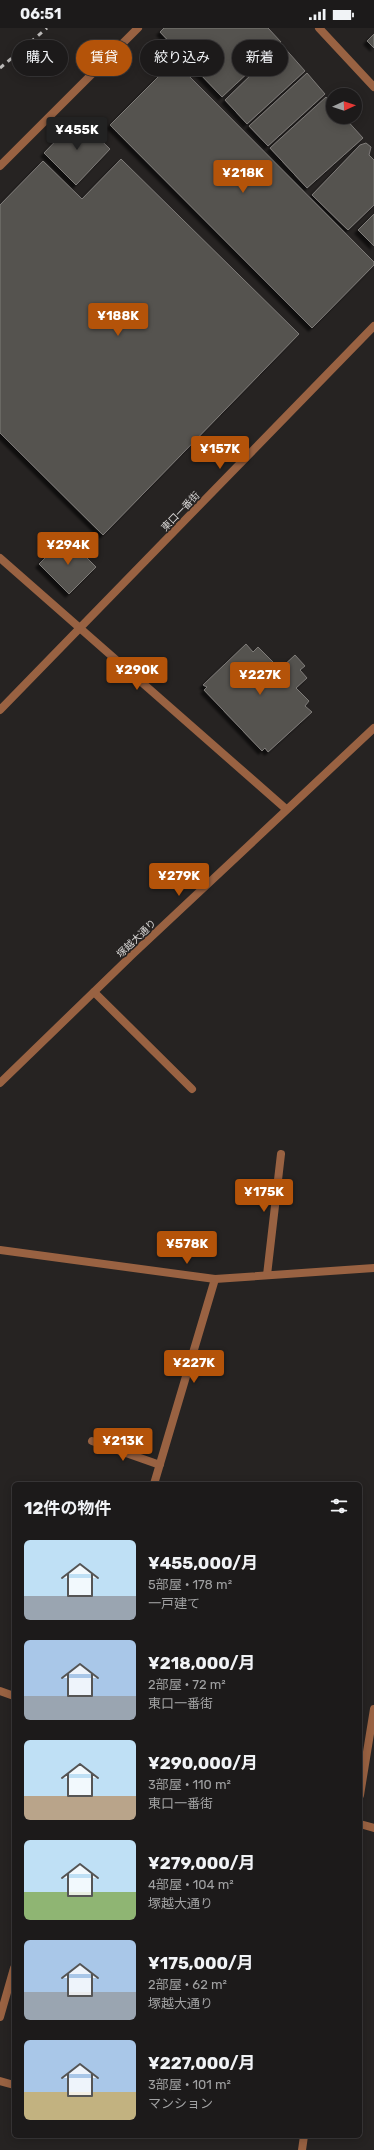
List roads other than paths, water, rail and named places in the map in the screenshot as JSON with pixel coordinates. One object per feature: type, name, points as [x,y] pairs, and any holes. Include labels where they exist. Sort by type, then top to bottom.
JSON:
[{"type":"street","points":[[0,166],[138,28]]},
{"type":"street","points":[[319,28],[374,87]]},
{"type":"street","name":"東口一番街","points":[[0,710],[374,326]]},
{"type":"street","points":[[0,558],[286,809]]},
{"type":"street","name":"塚越大通り","points":[[0,1083],[286,809],[374,728]]},
{"type":"street","points":[[94,992],[192,1089]]},
{"type":"street","points":[[267,1275],[281,1154]]},
{"type":"street","points":[[0,1250],[215,1279],[374,1268]]},
{"type":"street","points":[[155,1482],[215,1279]]},
{"type":"street","points":[[92,1441],[160,1465]]},
{"type":"street","points":[[0,1691],[12,1695]]},
{"type":"street","points":[[362,1782],[374,1709]]},
{"type":"street","points":[[362,1825],[374,1828]]},
{"type":"street","points":[[0,2017],[12,1975]]},
{"type":"street","points":[[0,2081],[12,2084]]},
{"type":"street","points":[[302,2150],[304,2138]]},
{"type":"railway","points":[[0,68],[47,28]]}]
